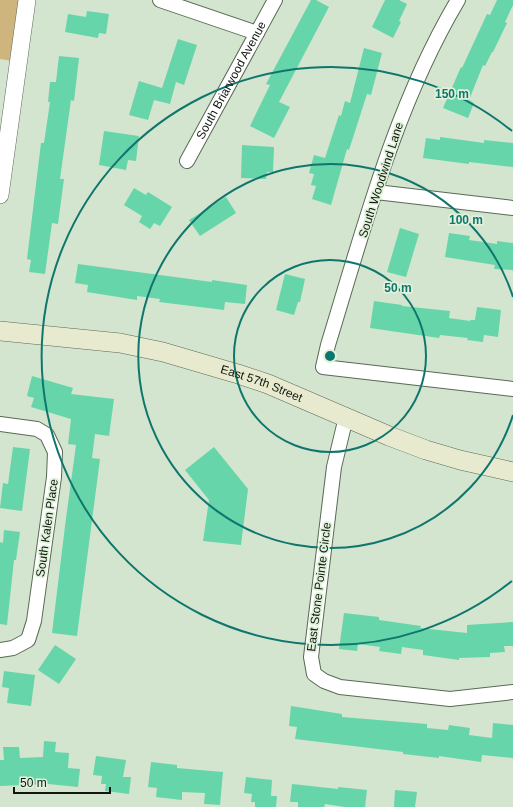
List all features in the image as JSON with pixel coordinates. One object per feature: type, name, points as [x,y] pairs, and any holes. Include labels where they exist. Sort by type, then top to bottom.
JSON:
[{"type":"main road","name":"East 57th Street","points":[[0,331],[120,343],[163,352],[268,384],[426,450],[460,460],[513,472]]},
{"type":"street","points":[[0,195],[27,0]]},
{"type":"street","points":[[160,0],[257,33]]},
{"type":"street","name":"South Briarwood Avenue","points":[[187,161],[275,0]]},
{"type":"street","name":"South Woodwind Lane","points":[[458,0],[445,22],[403,114],[376,192],[328,345],[323,367],[513,389]]},
{"type":"street","points":[[376,192],[513,208]]},
{"type":"street","name":"East Stone Pointe Circle","points":[[346,417],[333,475],[311,657],[314,674],[324,681],[340,688],[450,699],[513,692]]},
{"type":"street","name":"South Kalen Place","points":[[0,424],[37,429],[47,435],[55,452],[54,477],[34,621],[28,640],[13,648],[0,650]]},
{"type":"shaded area","points":[[0,0],[27,0],[19,62],[0,59]]},
{"type":"building","points":[[311,0],[316,0],[329,7],[279,102],[290,107],[274,138],[250,126],[270,85],[266,84]]},
{"type":"building","points":[[385,0],[399,0],[407,4],[399,21],[401,22],[393,38],[372,27]]},
{"type":"building","points":[[497,0],[513,0],[513,5],[505,22],[507,23],[485,66],[483,65],[469,100],[474,103],[468,118],[443,108],[487,14],[490,15]]},
{"type":"building","points":[[87,11],[109,14],[106,34],[99,33],[98,38],[65,32],[68,14],[86,17]]},
{"type":"building","points":[[178,39],[197,45],[184,85],[176,82],[170,104],[154,100],[148,120],[129,115],[139,81],[162,88]]},
{"type":"building","points":[[364,48],[382,53],[371,95],[367,94],[349,150],[347,149],[331,205],[312,199],[316,186],[311,185],[314,174],[309,173],[314,155],[325,158],[345,101],[350,103]]},
{"type":"building","points":[[59,56],[79,58],[74,101],[71,100],[60,179],[64,179],[58,224],[52,223],[45,274],[29,272],[31,260],[27,259],[41,143],[44,143],[50,102],[48,102],[50,82],[56,82]]},
{"type":"building","points":[[104,131],[139,136],[136,161],[128,160],[126,170],[99,165]]},
{"type":"building","points":[[440,137],[484,143],[484,140],[513,143],[513,167],[469,162],[469,164],[423,158],[426,138],[440,140]]},
{"type":"building","points":[[242,145],[274,147],[273,172],[267,172],[266,179],[241,178]]},
{"type":"building","points":[[134,188],[146,195],[148,192],[172,207],[160,226],[154,223],[150,229],[139,222],[142,216],[124,205]]},
{"type":"building","points":[[226,197],[236,213],[200,236],[189,220]]},
{"type":"building","points":[[400,228],[419,234],[406,277],[387,272]]},
{"type":"building","points":[[449,233],[470,236],[469,240],[497,244],[497,241],[513,243],[513,270],[494,269],[495,265],[445,257]]},
{"type":"building","points":[[78,264],[212,282],[212,280],[247,285],[245,304],[225,302],[224,310],[159,302],[160,299],[137,296],[137,300],[87,292],[88,285],[75,283]]},
{"type":"building","points":[[285,274],[305,279],[300,302],[298,302],[294,315],[276,310]]},
{"type":"building","points":[[374,301],[402,306],[450,311],[449,318],[470,321],[475,320],[477,307],[501,310],[498,337],[484,335],[483,342],[467,340],[468,338],[440,335],[439,338],[370,328]]},
{"type":"building","points":[[32,376],[73,388],[71,394],[114,399],[109,436],[95,434],[92,458],[100,459],[77,636],[52,633],[76,445],[68,444],[71,419],[31,407],[34,398],[27,396]]},
{"type":"building","points":[[13,447],[30,449],[22,511],[0,508],[3,483],[8,484]]},
{"type":"building","points":[[214,447],[248,489],[241,545],[203,541],[209,500],[185,470]]},
{"type":"building","points":[[4,530],[20,532],[16,560],[14,560],[7,625],[0,624],[0,542],[3,543]]},
{"type":"building","points":[[344,613],[379,617],[379,620],[421,626],[420,628],[467,633],[467,625],[513,622],[513,646],[504,646],[505,652],[490,653],[490,657],[459,658],[459,660],[423,655],[423,650],[402,647],[401,654],[379,651],[380,647],[358,644],[357,651],[339,649]]},
{"type":"building","points":[[55,645],[76,659],[59,684],[38,670]]},
{"type":"building","points":[[4,671],[35,675],[31,706],[7,703],[9,688],[2,687]]},
{"type":"building","points":[[291,706],[342,714],[342,717],[427,724],[427,728],[448,730],[449,725],[470,728],[469,735],[492,738],[493,723],[513,725],[513,758],[482,755],[481,762],[439,756],[439,758],[403,754],[403,752],[295,739],[297,727],[289,726]]},
{"type":"building","points":[[44,741],[56,742],[55,752],[69,753],[68,768],[80,769],[78,787],[48,784],[0,786],[0,760],[4,760],[3,747],[19,747],[20,758],[43,757]]},
{"type":"building","points":[[96,756],[126,760],[123,777],[131,777],[129,794],[105,791],[106,784],[101,784],[102,776],[93,775]]},
{"type":"building","points":[[151,762],[177,765],[177,768],[223,772],[220,805],[204,804],[205,793],[182,792],[182,800],[156,797],[157,788],[148,787]]},
{"type":"building","points":[[246,777],[272,780],[271,796],[277,796],[276,807],[255,807],[255,802],[251,802],[252,794],[244,793]]},
{"type":"building","points":[[292,784],[338,789],[338,787],[367,790],[365,807],[345,807],[325,804],[324,807],[298,807],[298,802],[290,802]]},
{"type":"building","points":[[395,790],[417,792],[415,807],[394,807]]}]
